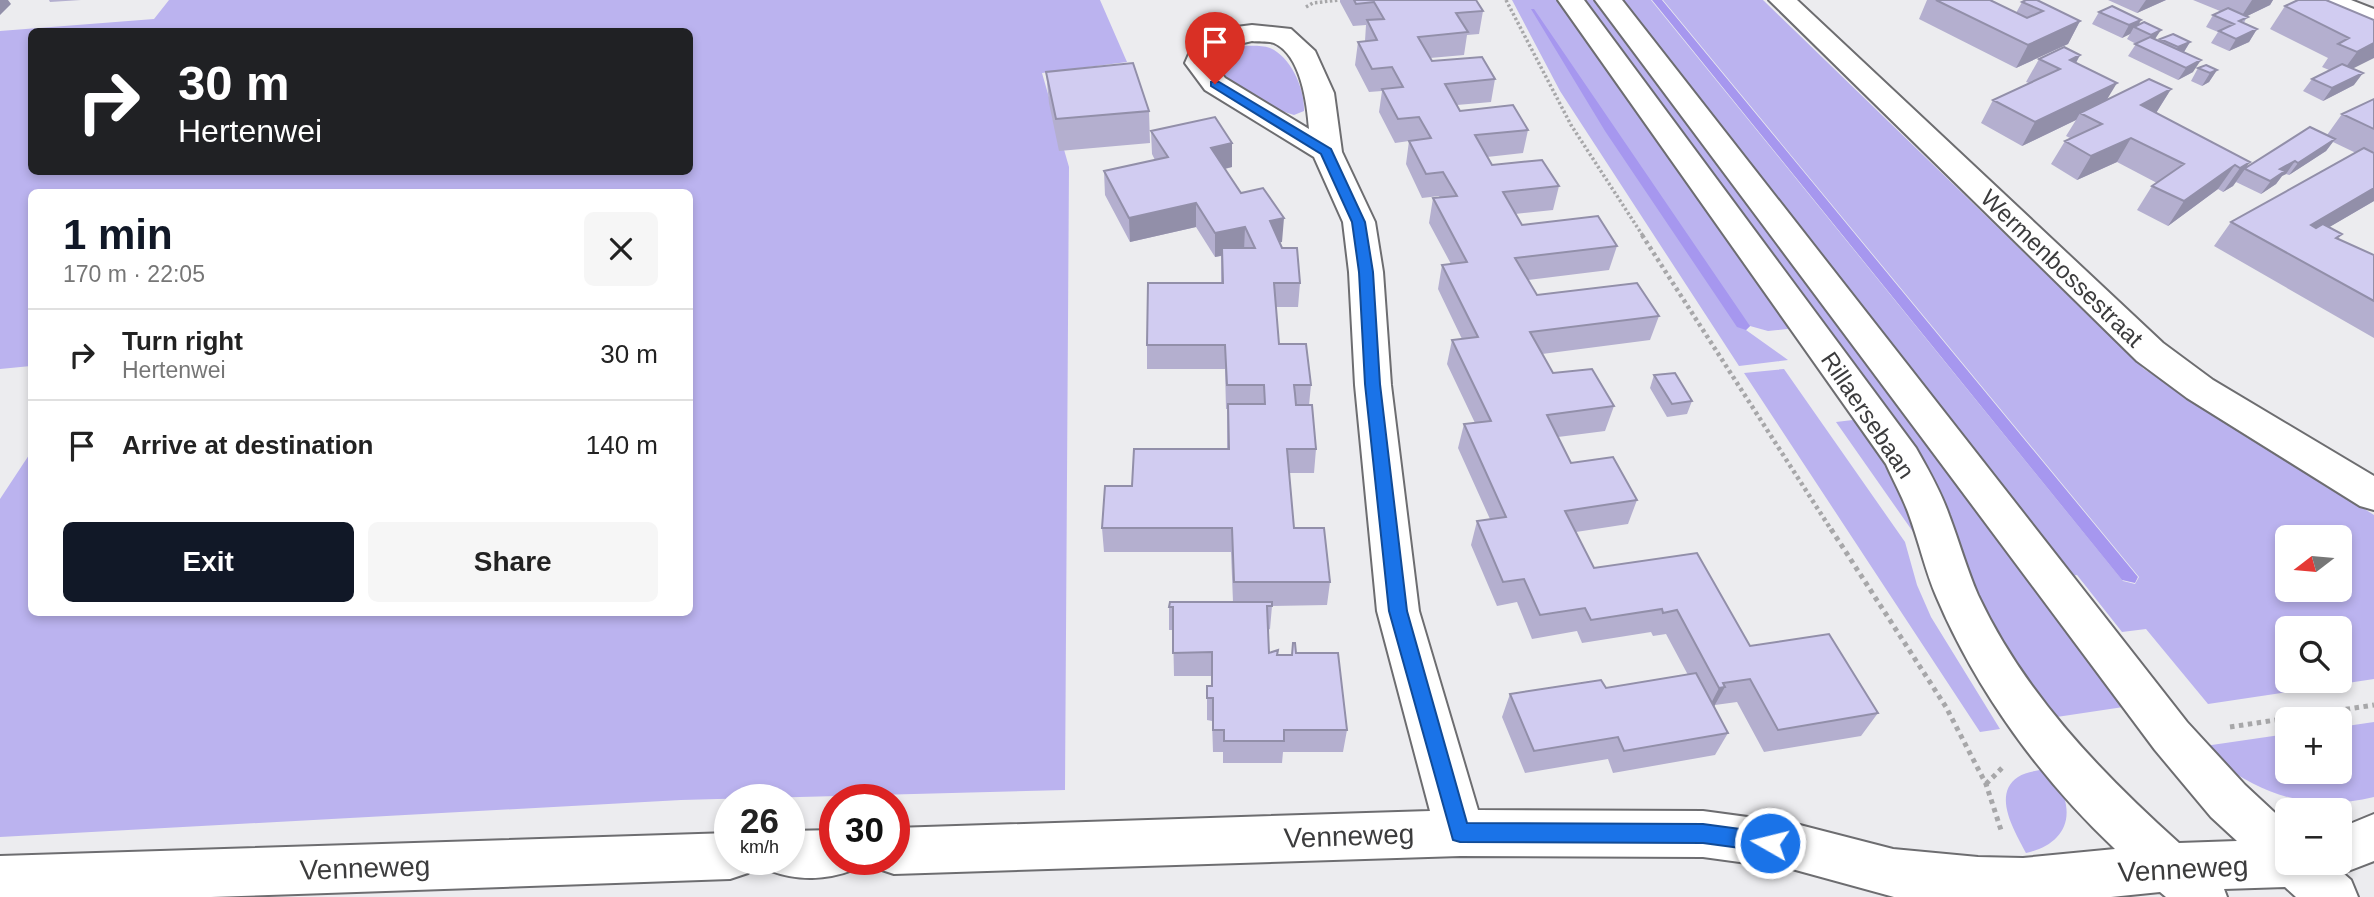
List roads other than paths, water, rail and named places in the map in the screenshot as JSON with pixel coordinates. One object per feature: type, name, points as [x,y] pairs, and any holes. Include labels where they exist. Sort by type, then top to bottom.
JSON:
[{"type":"street","name":"Rillaersebaan","points":[[1571,0],[1902,458],[1928,511],[1958,598],[1995,666],[2055,753],[2100,803],[2186,882]]},
{"type":"street","name":"Rillaersebaan","points":[[1608,0],[2171,736],[2228,801],[2275,837]]},
{"type":"street","name":"Wermenbossestraat","points":[[1782,0],[2150,352],[2200,389],[2374,495]]},
{"type":"street","points":[[2328,0],[2368,10]]},
{"type":"street","points":[[1327,152],[1215,84],[1199,63],[1206,44],[1228,36],[1252,33],[1281,35],[1301,51],[1320,93],[1327,152],[1359,222],[1373,384],[1398,611],[1460,833]]},
{"type":"street","name":"Venneweg","points":[[910,850],[1460,833],[1703,834],[1792,846],[1893,873],[2023,882],[2186,882],[2275,865]]},
{"type":"street","name":"Venneweg","points":[[2352,844],[2374,837]]},
{"type":"street","name":"Venneweg","points":[[0,880],[714,857]]},
{"type":"street","name":"Rillaersebaan","points":[[2316,875],[2333,897]]}]
